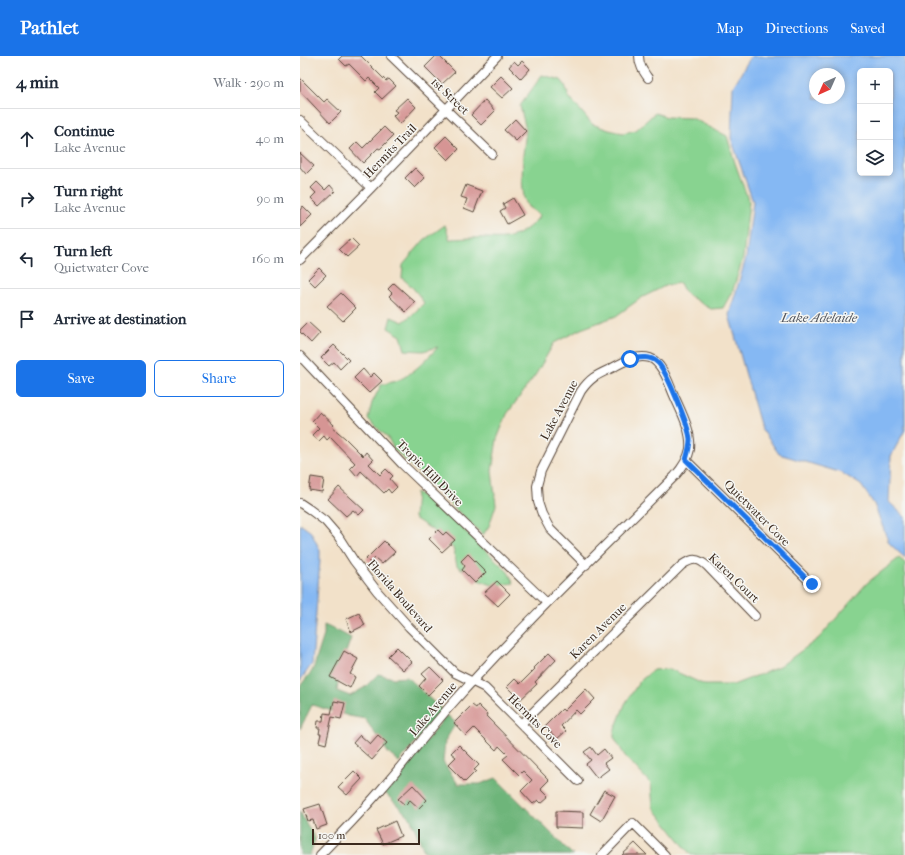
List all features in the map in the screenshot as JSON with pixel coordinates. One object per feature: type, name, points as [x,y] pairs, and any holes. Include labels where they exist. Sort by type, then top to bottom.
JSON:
[{"type":"street","name":"1st Street","points":[[391,56],[492,154]]},
{"type":"street","name":"Hermits Trail","points":[[300,260],[497,56]]},
{"type":"street","points":[[639,56],[638,59],[642,69],[648,78]]},
{"type":"street","points":[[300,120],[371,188]]},
{"type":"street","name":"Tropic Hill Drive","points":[[300,356],[402,464],[546,603]]},
{"type":"street","name":"Lake Avenue","points":[[323,854],[383,788],[472,682],[546,603],[586,565],[676,476],[682,467],[690,449],[690,438],[686,424],[664,371],[657,362],[650,358],[641,357],[630,359],[594,376],[587,382],[581,391],[541,472],[537,486],[538,502],[542,514],[550,529],[586,565]]},
{"type":"street","name":"Quietwater Cove","points":[[686,460],[812,584]]},
{"type":"street","name":"Florida Boulevard","points":[[300,503],[325,521],[338,536],[376,591],[409,627],[455,673],[472,682]]},
{"type":"street","name":"Karen Court","points":[[694,560],[701,561],[707,566],[755,616]]},
{"type":"street","name":"Karen Avenue","points":[[521,724],[682,565],[694,560]]},
{"type":"street","name":"Hermits Cove","points":[[472,682],[485,688],[578,781]]},
{"type":"street","points":[[602,855],[633,823],[665,855]]},
{"type":"green space","points":[[542,75],[561,80],[565,85],[569,97],[592,124],[609,130],[623,133],[636,130],[655,113],[667,117],[692,118],[727,136],[749,202],[743,258],[733,290],[723,308],[711,309],[685,293],[680,283],[667,285],[641,298],[616,316],[581,329],[554,343],[536,374],[507,414],[497,439],[492,471],[496,505],[489,526],[483,535],[394,449],[388,438],[368,419],[372,403],[381,385],[399,380],[410,373],[425,361],[438,347],[423,351],[405,350],[401,336],[388,328],[391,317],[403,322],[424,303],[414,289],[402,278],[403,265],[424,240],[445,225],[450,240],[511,237],[526,229],[540,215],[528,207],[524,198],[522,180],[526,130],[520,106]]},
{"type":"green space","points":[[416,492],[439,508],[442,508],[508,572],[514,583],[495,586],[478,580],[457,566],[453,548],[434,531],[414,518]]},
{"type":"green space","points":[[899,558],[905,563],[905,855],[691,855],[653,807],[651,784],[625,756],[614,737],[614,732],[625,704],[639,682],[653,670],[670,669],[705,685],[733,685],[779,667],[819,638],[867,583]]},
{"type":"green space","points":[[324,625],[351,638],[339,672],[337,691],[350,696],[365,687],[378,674],[393,678],[407,677],[442,710],[399,762],[389,754],[365,719],[312,705],[300,729],[300,686],[312,671],[315,664],[324,635]]},
{"type":"green space","points":[[447,715],[456,723],[445,741],[443,762],[458,784],[480,784],[496,778],[573,855],[431,855],[424,851],[411,819],[384,792]]},
{"type":"green space","points":[[300,812],[315,839],[310,855],[300,855]]},
{"type":"water","name":"Lake Adelaide","points":[[751,56],[905,56],[905,430],[891,456],[889,502],[905,517],[905,558],[889,543],[874,504],[861,485],[842,473],[779,454],[761,428],[729,315],[746,258],[753,202],[731,138],[733,87]]},
{"type":"water","points":[[300,524],[311,532],[320,550],[320,560],[312,664],[300,681]]},
{"type":"building","points":[[342,56],[361,56],[386,81],[389,79],[396,86],[382,99],[375,92],[379,88],[369,78],[366,81],[349,64],[346,66],[339,59]]},
{"type":"building","points":[[436,56],[439,56],[455,72],[442,84],[425,67]]},
{"type":"building","points":[[514,61],[518,65],[522,61],[530,69],[521,79],[509,67]]},
{"type":"building","points":[[501,76],[513,88],[502,98],[490,87]]},
{"type":"building","points":[[300,78],[324,102],[327,99],[341,112],[330,123],[300,91]]},
{"type":"building","points":[[407,98],[416,107],[400,124],[393,116],[397,112],[394,110]]},
{"type":"building","points":[[485,100],[495,111],[481,125],[471,115]]},
{"type":"building","points":[[515,119],[526,131],[516,141],[504,130]]},
{"type":"building","points":[[384,127],[393,136],[363,163],[350,149],[357,142],[363,148]]},
{"type":"building","points":[[446,136],[459,149],[448,160],[435,147]]},
{"type":"building","points":[[300,153],[314,166],[306,174],[300,167]]},
{"type":"building","points":[[415,168],[425,178],[415,188],[405,178]]},
{"type":"building","points":[[317,182],[325,190],[330,185],[335,191],[319,206],[311,198],[316,193],[311,188]]},
{"type":"building","points":[[466,185],[482,191],[474,212],[464,208],[467,199],[461,197]]},
{"type":"building","points":[[513,198],[523,215],[507,224],[500,211],[505,208],[503,204]]},
{"type":"building","points":[[303,206],[312,215],[300,227],[300,210]]},
{"type":"building","points":[[351,238],[359,246],[347,257],[339,249]]},
{"type":"building","points":[[319,268],[326,275],[315,286],[308,279]]},
{"type":"building","points":[[394,283],[415,302],[406,312],[389,296],[392,293],[388,289]]},
{"type":"building","points":[[341,293],[356,308],[343,321],[327,306]]},
{"type":"building","points":[[308,322],[320,333],[311,343],[300,332],[300,330]]},
{"type":"building","points":[[334,345],[349,360],[340,369],[334,362],[329,366],[321,358]]},
{"type":"building","points":[[363,369],[370,377],[374,373],[382,381],[369,393],[354,378]]},
{"type":"building","points":[[320,412],[334,425],[332,427],[363,456],[366,452],[373,460],[369,464],[380,475],[386,469],[393,476],[390,479],[397,487],[391,493],[388,489],[384,493],[361,471],[357,476],[350,468],[355,463],[330,437],[327,440],[324,436],[319,441],[312,435],[319,428],[312,421]]},
{"type":"building","points":[[311,477],[324,479],[322,492],[309,490]]},
{"type":"building","points":[[339,487],[364,510],[359,515],[353,510],[346,516],[328,499]]},
{"type":"building","points":[[438,530],[443,535],[446,532],[455,540],[442,552],[429,539]]},
{"type":"building","points":[[384,541],[395,552],[382,564],[375,558],[370,563],[366,559]]},
{"type":"building","points":[[468,554],[486,572],[475,583],[462,570],[465,566],[461,561]]},
{"type":"building","points":[[497,581],[510,594],[498,606],[484,593]]},
{"type":"building","points":[[359,613],[365,625],[351,632],[346,619]]},
{"type":"building","points":[[397,647],[412,662],[403,670],[388,656]]},
{"type":"building","points":[[344,651],[358,659],[350,674],[355,677],[350,688],[330,677]]},
{"type":"building","points":[[549,653],[556,660],[535,682],[537,684],[520,700],[507,687],[515,679],[520,684]]},
{"type":"building","points":[[430,667],[443,680],[428,695],[419,686],[426,678],[422,674]]},
{"type":"building","points":[[586,689],[595,699],[580,714],[576,710],[561,726],[566,731],[557,739],[545,726],[562,709],[564,711]]},
{"type":"building","points":[[334,701],[345,703],[341,719],[332,717],[326,744],[319,742],[321,734],[319,734],[320,728],[317,728],[318,721],[323,721],[324,713],[331,714]]},
{"type":"building","points":[[472,705],[476,708],[478,705],[487,714],[486,716],[549,780],[541,788],[549,796],[541,803],[538,800],[533,804],[521,791],[532,780],[523,771],[519,775],[503,759],[508,755],[499,746],[496,750],[474,728],[466,736],[454,723]]},
{"type":"building","points":[[360,735],[370,744],[378,735],[387,743],[372,760],[353,743]]},
{"type":"building","points":[[459,745],[479,765],[474,770],[476,771],[465,782],[448,765],[456,757],[451,753]]},
{"type":"building","points":[[591,747],[597,755],[604,749],[611,758],[604,763],[609,769],[597,778],[586,764],[591,760],[584,752]]},
{"type":"building","points":[[354,771],[362,779],[347,795],[338,787]]},
{"type":"building","points":[[413,785],[427,800],[419,808],[410,800],[405,805],[398,799]]},
{"type":"building","points":[[604,790],[615,796],[601,821],[590,814]]},
{"type":"building","points":[[320,804],[327,825],[316,829],[313,820],[308,821],[304,809]]},
{"type":"building","points":[[556,811],[583,812],[583,828],[556,827]]},
{"type":"building","points":[[395,821],[401,836],[383,844],[376,830]]},
{"type":"building","points":[[635,843],[647,855],[622,855]]},
{"type":"route","points":[[630,359],[641,357],[650,358],[657,362],[664,371],[686,424],[690,438],[690,449],[686,460],[812,584]]}]
